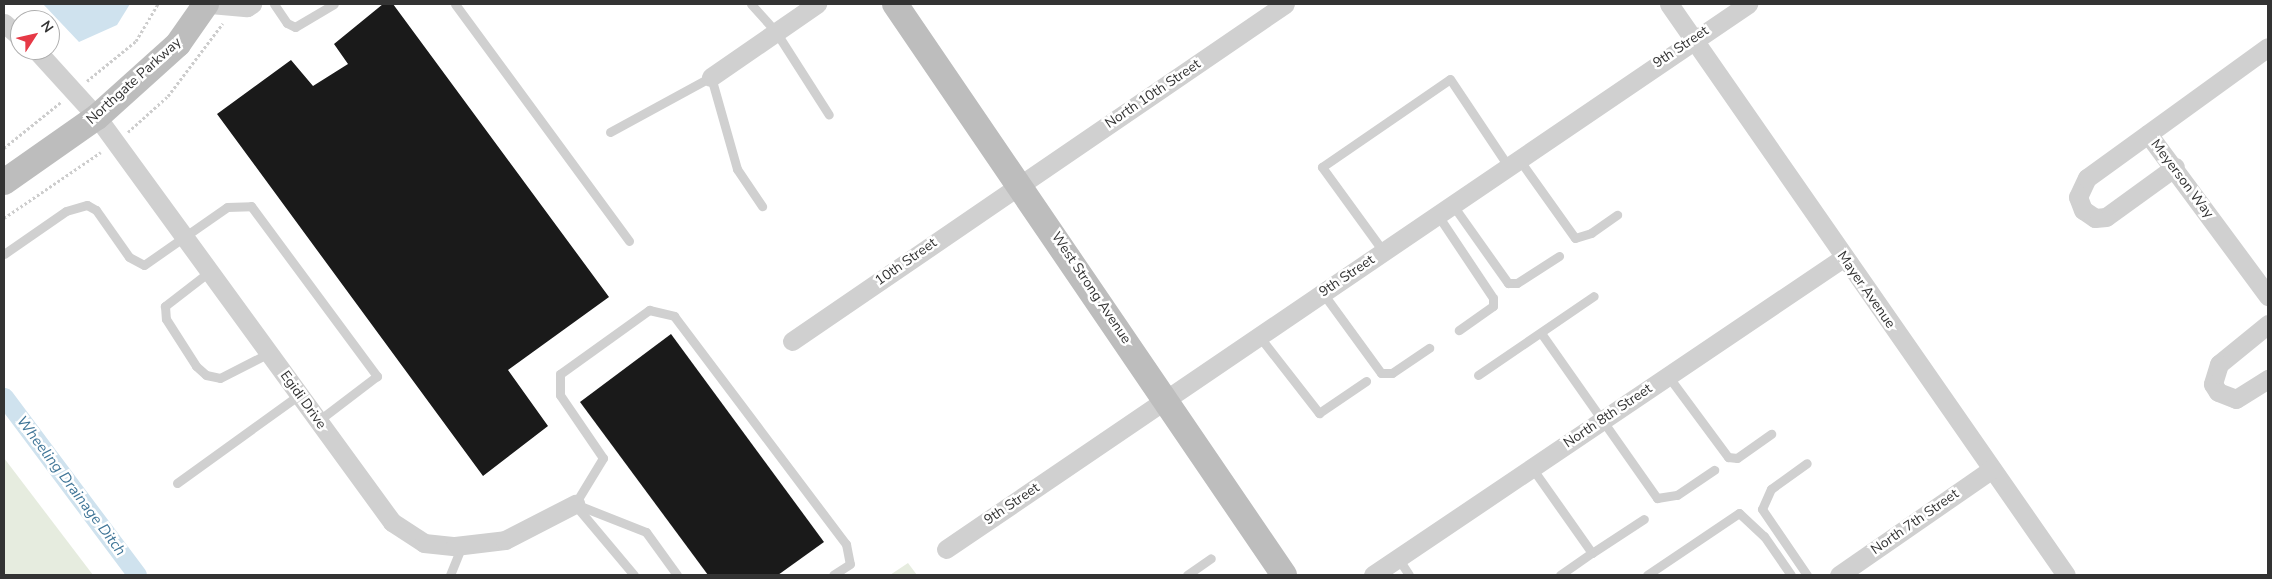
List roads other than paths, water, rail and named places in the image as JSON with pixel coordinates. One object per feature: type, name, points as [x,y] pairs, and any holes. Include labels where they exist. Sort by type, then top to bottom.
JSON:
[{"type":"street","points":[[210,4],[252,4]]},
{"type":"street","points":[[711,77],[817,4]]},
{"type":"street","name":"West Strong Avenue","points":[[895,4],[1021,184],[1284,575]]},
{"type":"street","name":"North 10th Street","points":[[1021,184],[1285,4]]},
{"type":"street","name":"Mayer Avenue","points":[[1669,4],[1843,258],[2066,575]]},
{"type":"street","name":"9th Street","points":[[946,549],[1748,4]]},
{"type":"street","name":"Northgate Parkway","points":[[4,182],[97,117],[218,5]]},
{"type":"street","name":"Meyerson Way","points":[[2268,47],[2148,134],[2175,167],[2268,296]]},
{"type":"street","name":"Egidi Drive","points":[[45,60],[97,117],[392,522],[424,543],[462,545],[505,540],[574,504]]},
{"type":"street","points":[[2148,134],[2087,178],[2078,197],[2084,210],[2095,218],[2113,214],[2175,167]]},
{"type":"street","name":"10th Street","points":[[792,341],[1021,184]]},
{"type":"street","name":"North 8th Street","points":[[1373,575],[1843,258]]},
{"type":"street","points":[[2268,324],[2235,349],[2212,375],[2218,392],[2236,399],[2268,379]]},
{"type":"street","name":"North 7th Street","points":[[1839,575],[1992,469]]},
{"type":"lane","points":[[274,4],[287,23],[295,27],[334,4]]},
{"type":"lane","points":[[456,4],[629,242]]},
{"type":"lane","points":[[751,4],[776,32],[829,115]]},
{"type":"lane","points":[[610,132],[711,77],[737,168],[762,206]]},
{"type":"lane","points":[[1383,251],[1322,167],[1450,79],[1513,162],[1575,238],[1592,234],[1617,215]]},
{"type":"lane","points":[[4,254],[66,211],[82,206],[96,210],[136,264],[149,262],[227,207],[251,206],[377,376],[318,421]]},
{"type":"lane","points":[[1444,209],[1508,283],[1517,283],[1559,256]]},
{"type":"lane","points":[[1444,209],[1493,298],[1493,306],[1459,330]]},
{"type":"lane","points":[[209,272],[166,306],[166,319],[196,366],[206,375],[220,378],[269,353]]},
{"type":"lane","points":[[1322,292],[1380,373],[1392,373],[1430,348]]},
{"type":"lane","points":[[1478,375],[1594,296]]},
{"type":"lane","points":[[574,504],[603,458],[560,395],[560,374],[649,310],[674,316],[846,544],[850,564],[833,575]]},
{"type":"lane","points":[[1541,332],[1657,498],[1677,495],[1714,470]]},
{"type":"lane","points":[[1258,336],[1319,413],[1366,382]]},
{"type":"lane","points":[[1668,376],[1728,457],[1737,458],[1771,434]]},
{"type":"lane","points":[[177,483],[299,395]]},
{"type":"lane","points":[[1807,463],[1771,489],[1762,509],[1807,575]]},
{"type":"lane","points":[[1532,468],[1592,553]]},
{"type":"lane","points":[[574,504],[634,575]]},
{"type":"lane","points":[[574,504],[646,532],[677,575]]},
{"type":"lane","points":[[1647,575],[1739,513],[1764,536],[1791,575]]},
{"type":"lane","points":[[1560,575],[1644,518]]},
{"type":"lane","points":[[450,575],[462,545]]},
{"type":"lane","points":[[1187,575],[1211,558]]},
{"type":"lane","points":[[1398,558],[1409,575]]},
{"type":"water","points":[[43,4],[130,4],[117,25],[79,42],[60,22],[60,10],[49,10]]},
{"type":"waterway","name":"Wheeling Drainage Ditch","points":[[4,397],[137,575]]}]
